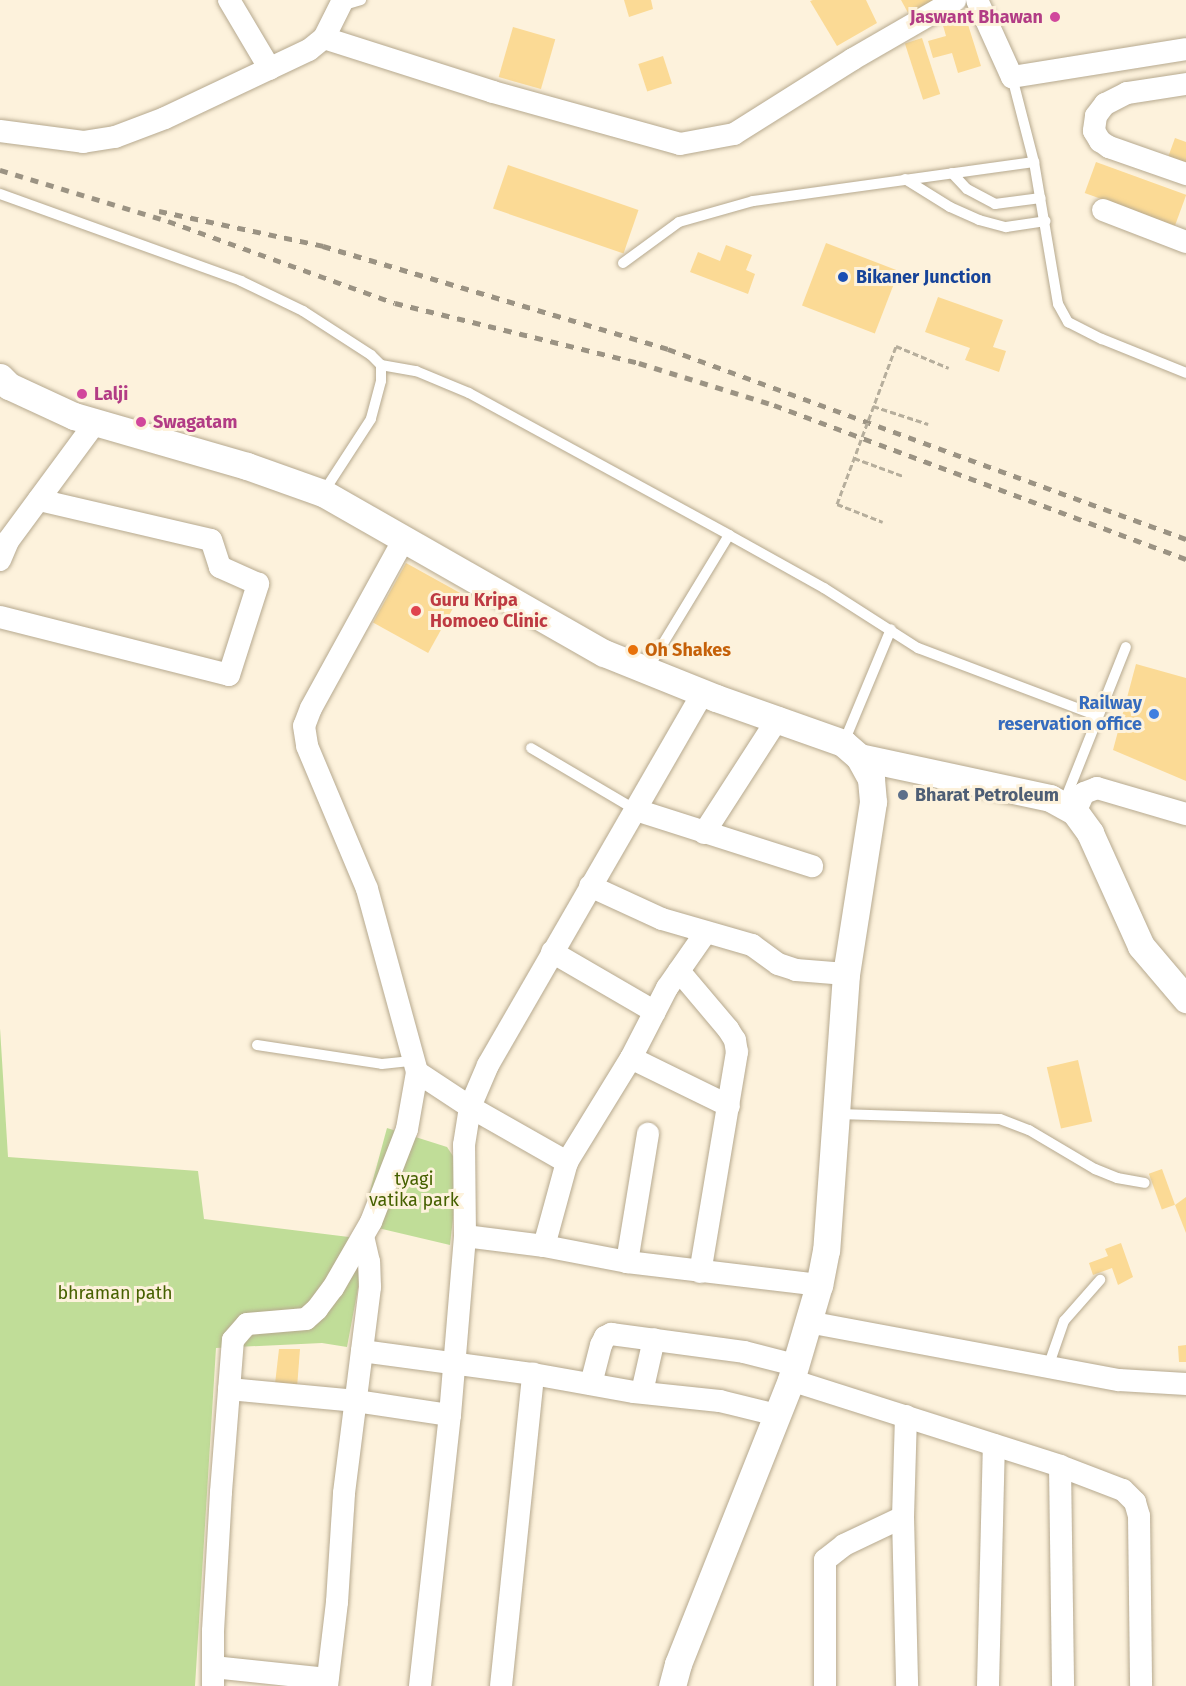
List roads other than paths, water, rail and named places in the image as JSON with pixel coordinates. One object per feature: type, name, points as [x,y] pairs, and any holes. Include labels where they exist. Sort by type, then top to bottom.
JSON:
[{"type":"street","points":[[229,0],[270,69]]},
{"type":"street","points":[[324,38],[493,92],[680,144],[734,134],[853,59],[955,0]]},
{"type":"street","points":[[977,0],[1012,77],[1186,49]]},
{"type":"street","points":[[0,131],[83,142],[114,137],[165,118],[309,50],[324,38],[348,2]]},
{"type":"street","points":[[1186,84],[1128,93],[1105,104],[1096,116],[1094,131],[1100,141],[1109,147],[1186,174]]},
{"type":"street","points":[[1103,210],[1186,242]]},
{"type":"street","points":[[0,377],[18,390],[74,416],[247,466],[323,493],[604,653],[703,693],[778,718],[851,750],[1050,798],[1069,809],[1090,833],[1142,946],[1186,999]]},
{"type":"street","points":[[0,560],[8,542],[95,423]]},
{"type":"street","points":[[0,617],[229,675],[258,584],[220,567],[211,540],[39,500]]},
{"type":"street","points":[[363,1237],[369,1262],[370,1287],[327,1682],[213,1677],[221,1492],[233,1340],[247,1324],[299,1320],[311,1315],[333,1288],[363,1237],[407,1129],[414,1067],[367,889],[307,746],[304,726],[311,708],[404,539]]},
{"type":"street","points":[[420,1686],[450,1415],[465,1236],[464,1146],[470,1107],[488,1065],[703,693]]},
{"type":"street","points":[[704,833],[778,718]]},
{"type":"street","points":[[672,1686],[678,1664],[793,1372],[819,1285],[826,1250],[838,1114],[846,974],[873,802],[871,779],[851,750]]},
{"type":"street","points":[[1069,809],[1084,793],[1097,788],[1186,814]]},
{"type":"street","points":[[636,810],[812,866]]},
{"type":"street","points":[[590,886],[662,919],[752,945],[778,964],[796,970],[846,974]]},
{"type":"street","points":[[544,1246],[567,1162],[631,1058],[679,971],[706,932]]},
{"type":"street","points":[[552,952],[655,1012]]},
{"type":"street","points":[[679,971],[703,996],[735,1040],[736,1065],[700,1272]]},
{"type":"street","points":[[631,1058],[729,1106]]},
{"type":"street","points":[[414,1067],[470,1107],[567,1162]]},
{"type":"street","points":[[627,1262],[648,1134]]},
{"type":"street","points":[[465,1236],[544,1246],[627,1262],[819,1285]]},
{"type":"street","points":[[808,1322],[1119,1380],[1186,1384]]},
{"type":"street","points":[[591,1384],[605,1337],[621,1334],[744,1352],[906,1416],[1060,1466],[1123,1490],[1135,1502],[1139,1516],[1141,1686]]},
{"type":"street","points":[[642,1392],[654,1339]]},
{"type":"street","points":[[362,1351],[534,1374],[642,1392],[720,1401],[777,1415]]},
{"type":"street","points":[[501,1686],[534,1374]]},
{"type":"street","points":[[229,1389],[356,1401],[450,1415]]},
{"type":"street","points":[[906,1416],[903,1517],[907,1686]]},
{"type":"street","points":[[988,1686],[994,1445]]},
{"type":"street","points":[[1060,1466],[1063,1686]]},
{"type":"street","points":[[825,1686],[825,1560],[844,1545],[903,1517]]},
{"type":"lane","points":[[1012,77],[1034,162],[1046,221],[1058,304],[1068,322],[1102,339],[1186,373]]},
{"type":"lane","points":[[623,263],[679,222],[714,211],[783,195],[1034,162]]},
{"type":"lane","points":[[952,173],[967,189],[994,204],[1041,198]]},
{"type":"lane","points":[[905,179],[950,207],[979,220],[1006,227],[1046,221]]},
{"type":"lane","points":[[0,194],[40,206],[240,281],[303,311],[371,355],[381,365],[416,370],[469,393],[729,535],[891,629],[918,648],[1098,716]]},
{"type":"lane","points":[[323,493],[371,419],[381,381],[381,365]]},
{"type":"lane","points":[[647,670],[729,535]]},
{"type":"lane","points":[[851,750],[891,629]]},
{"type":"lane","points":[[1069,809],[1098,716],[1126,647]]},
{"type":"lane","points":[[531,748],[636,810]]},
{"type":"lane","points":[[257,1045],[414,1067]]},
{"type":"lane","points":[[838,1114],[1000,1119],[1029,1130],[1095,1169],[1117,1178],[1145,1183]]},
{"type":"lane","points":[[1048,1367],[1064,1321],[1100,1280]]},
{"type":"railway","points":[[0,170],[168,221],[395,303],[639,363],[774,405],[1186,559]]},
{"type":"railway","points":[[159,211],[323,246],[668,349],[1186,539]]},
{"type":"place","name":"Jaswant Bhawan","points":[[1055,17]]},
{"type":"place","name":"Bikaner Junction","points":[[843,277]]},
{"type":"place","name":"Lalji","points":[[82,394]]},
{"type":"place","name":"Swagatam","points":[[141,422]]},
{"type":"place","name":"Guru Kripa Homoeo Clinic","points":[[416,611]]},
{"type":"place","name":"Oh Shakes","points":[[633,650]]},
{"type":"place","name":"Railway reservation office","points":[[1154,714]]},
{"type":"place","name":"Bharat Petroleum","points":[[903,795]]},
{"type":"park label","name":"tyagi vatika park","points":[[414,1190]]},
{"type":"park label","name":"bhraman path","points":[[115,1293]]}]
